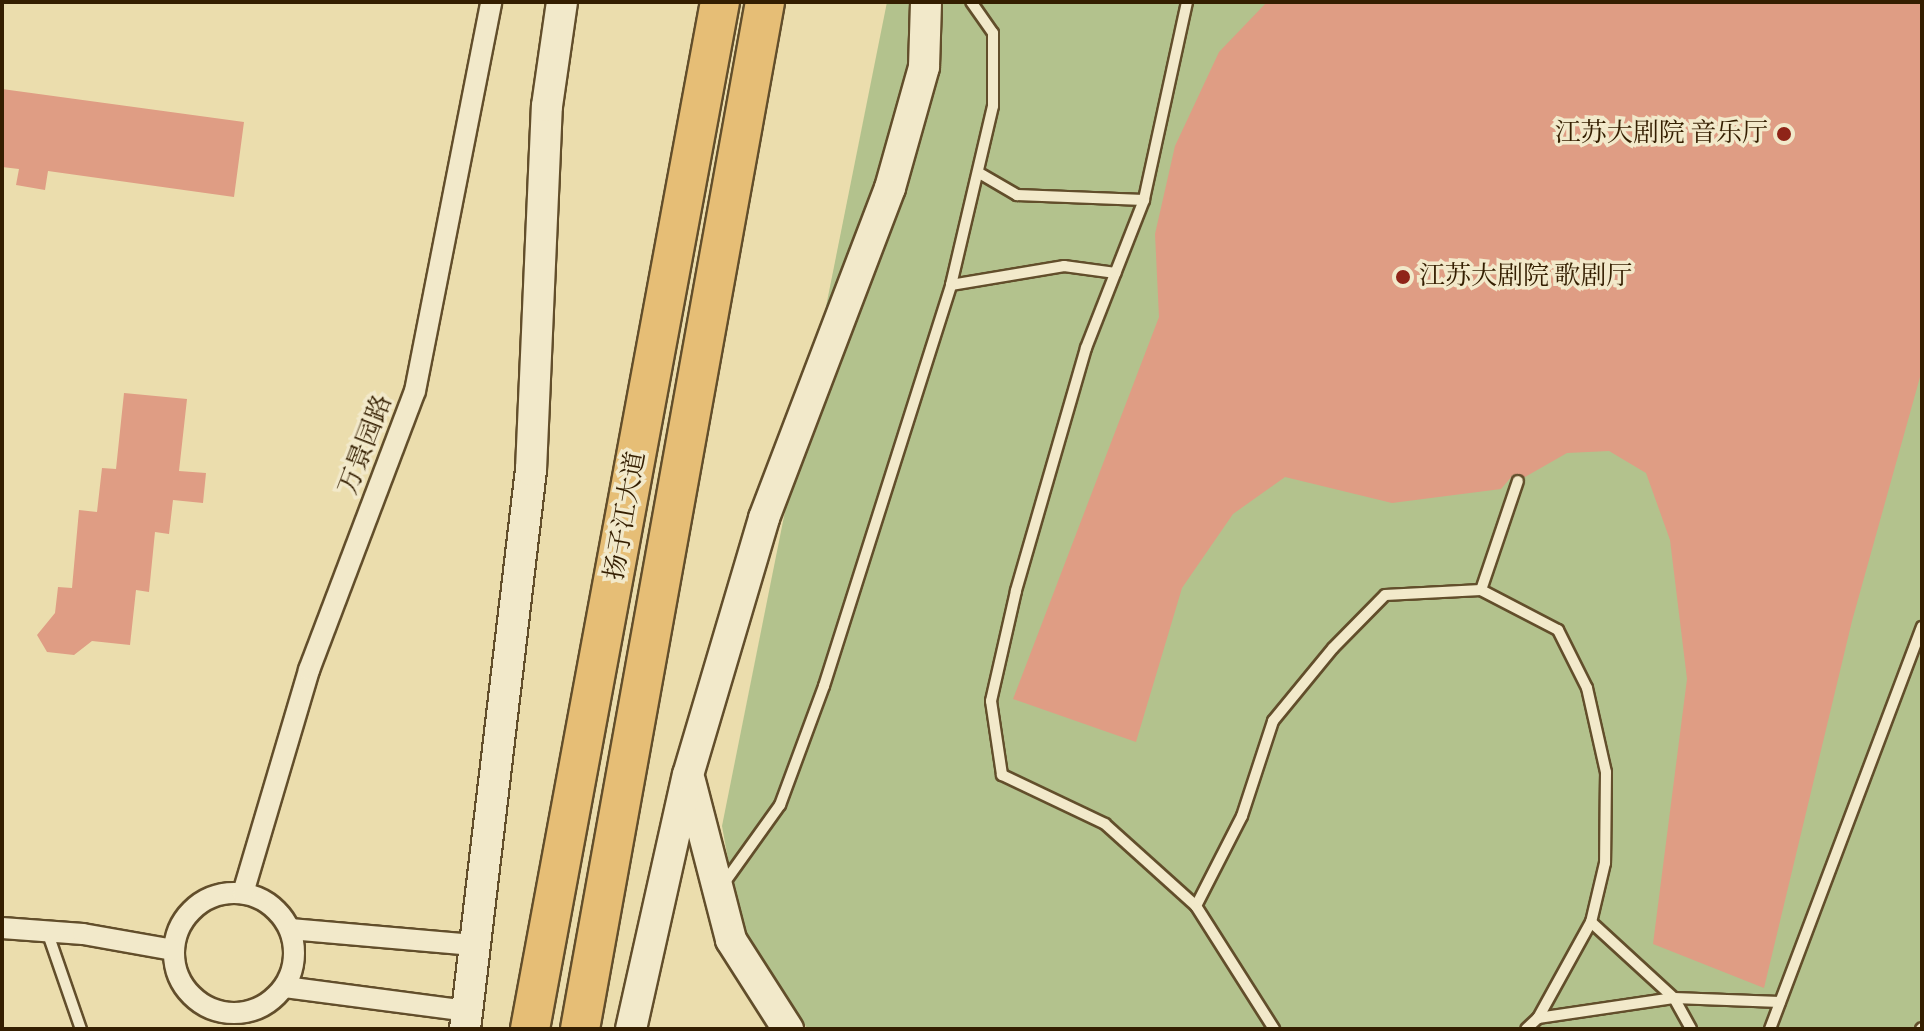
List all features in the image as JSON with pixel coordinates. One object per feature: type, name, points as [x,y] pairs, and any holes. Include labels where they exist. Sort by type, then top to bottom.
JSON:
[{"type":"highway","name":"扬子江大道","points":[[530,1029],[720,2]]},
{"type":"highway","name":"扬子江大道","points":[[580,1029],[765,2]]},
{"type":"street","name":"万景园路","points":[[243,893],[309,670],[415,391],[491,2]]},
{"type":"street","points":[[285,987],[467,1020],[473,945],[531,470],[547,106],[562,2]]},
{"type":"street","points":[[631,1029],[688,775],[764,518],[890,188],[924,67],[926,2]]},
{"type":"street","points":[[688,775],[731,940],[788,1029]]},
{"type":"street","points":[[243,893],[279,912],[290,929],[295,949],[285,987],[254,1011],[215,1011],[183,988],[173,950],[177,930],[204,900],[243,893]]},
{"type":"street","points":[[2,928],[47,931],[173,950]]},
{"type":"street","points":[[290,929],[473,945]]},
{"type":"lane","points":[[718,891],[780,805],[824,686],[951,285],[981,174],[993,106],[993,33],[971,2]]},
{"type":"lane","points":[[1187,2],[1144,200],[1086,348],[1016,591],[991,701],[1002,775],[1105,824],[1196,906],[1274,1029]]},
{"type":"lane","points":[[981,174],[1017,195],[1144,200]]},
{"type":"lane","points":[[951,285],[1064,266],[1116,273]]},
{"type":"lane","points":[[1481,590],[1518,481]]},
{"type":"lane","points":[[1196,906],[1242,816],[1273,721],[1333,648],[1385,595],[1481,590],[1558,630],[1587,688],[1606,772],[1605,863],[1591,922],[1538,1018],[1526,1029]]},
{"type":"lane","points":[[1770,1029],[1922,627]]},
{"type":"lane","points":[[1591,922],[1674,998],[1691,1029]]},
{"type":"lane","points":[[47,931],[81,1029]]},
{"type":"lane","points":[[1538,1018],[1674,998],[1780,1002]]},
{"type":"green space","points":[[887,2],[1922,2],[1922,1029],[808,1029],[771,981],[739,921],[722,826]]},
{"type":"building","points":[[1267,2],[1922,2],[1922,370],[1852,621],[1764,988],[1653,944],[1687,679],[1670,540],[1646,473],[1609,451],[1567,453],[1525,477],[1513,475],[1501,489],[1392,503],[1285,477],[1233,514],[1182,588],[1136,742],[1013,699],[1159,317],[1155,234],[1175,146],[1219,52]]},
{"type":"building","points":[[2,89],[244,122],[234,197],[48,171],[45,190],[16,185],[19,169],[2,167]]},
{"type":"building","points":[[124,393],[187,399],[179,471],[206,473],[203,503],[173,500],[169,534],[155,532],[149,592],[136,590],[130,645],[92,641],[74,655],[47,652],[37,635],[55,613],[58,587],[72,588],[79,510],[97,512],[102,468],[116,469]]},
{"type":"place","name":"江苏大剧院 音乐厅","points":[[1784,134]]},
{"type":"place","name":"江苏大剧院 歌剧厅","points":[[1403,277]]}]
